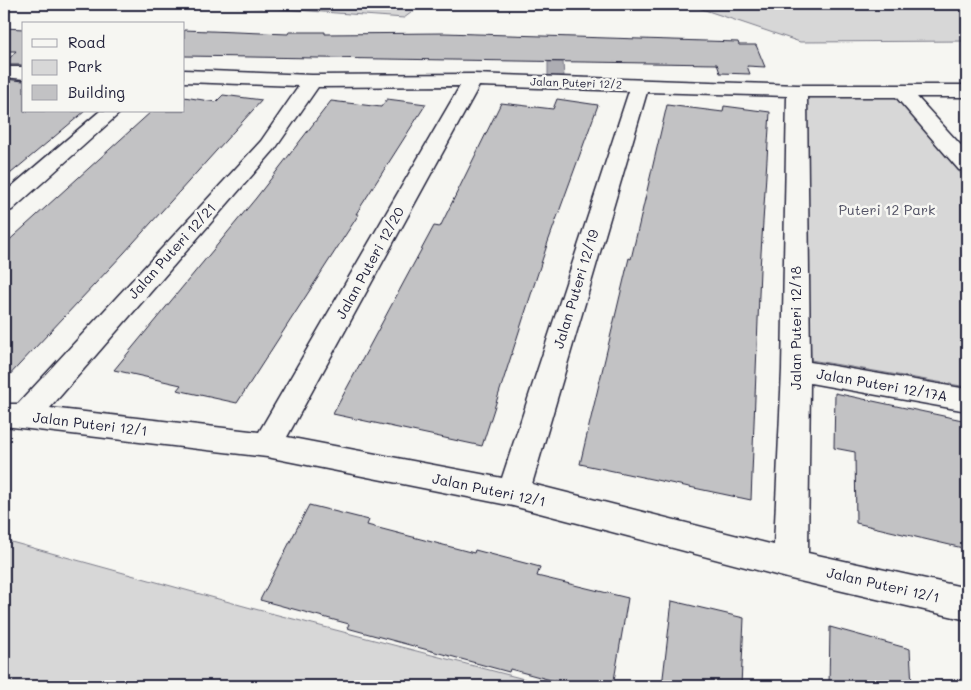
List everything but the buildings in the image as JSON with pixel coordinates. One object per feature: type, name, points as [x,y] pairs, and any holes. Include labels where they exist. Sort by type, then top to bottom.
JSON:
[{"type":"street","points":[[4,72],[22,73]]},
{"type":"street","name":"Jalan Puteri 12/2","points":[[185,76],[312,81],[473,80],[640,84],[797,91],[967,90]]},
{"type":"street","name":"Jalan Puteri 12/20","points":[[267,445],[473,80]]},
{"type":"street","name":"Jalan Puteri 12/21","points":[[14,415],[268,145],[312,81]]},
{"type":"street","name":"Jalan Puteri 12/19","points":[[513,493],[640,84]]},
{"type":"street","name":"Jalan Puteri 12/18","points":[[791,564],[796,370],[797,91]]},
{"type":"street","points":[[901,91],[967,165]]},
{"type":"street","points":[[4,205],[111,112]]},
{"type":"street","name":"Jalan Puteri 12/17A","points":[[796,370],[967,400]]},
{"type":"street","name":"Jalan Puteri 12/1","points":[[14,415],[267,445],[513,493],[791,564],[967,604]]},
{"type":"green space","points":[[215,4],[423,4],[404,18]]},
{"type":"green space","points":[[687,4],[967,4],[967,41],[800,42]]},
{"type":"green space","name":"Puteri 12 Park","points":[[804,97],[897,97],[967,181],[967,387],[811,360]]},
{"type":"green space","points":[[4,540],[251,608],[551,686],[4,686]]},
{"type":"shaded area","points":[[548,62],[563,62],[564,77],[548,77]]}]
